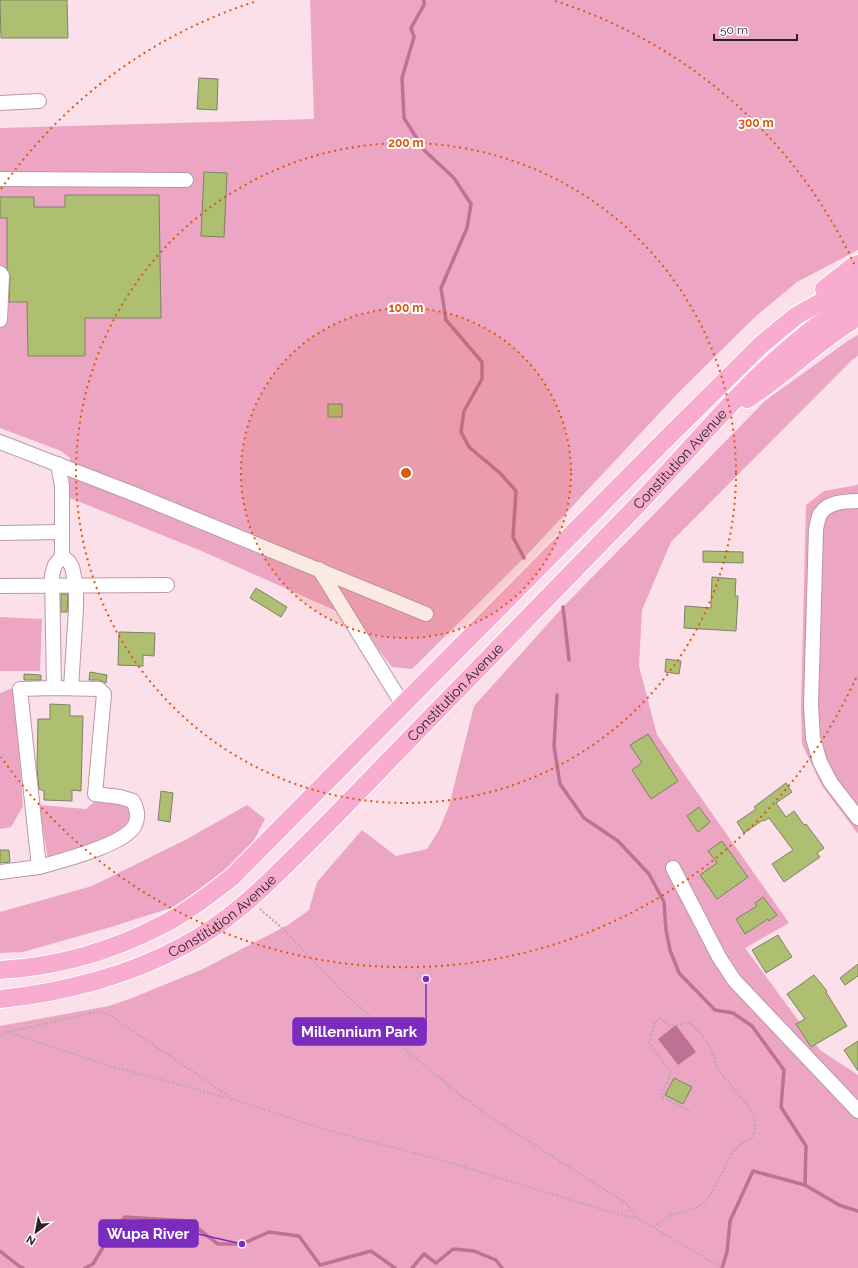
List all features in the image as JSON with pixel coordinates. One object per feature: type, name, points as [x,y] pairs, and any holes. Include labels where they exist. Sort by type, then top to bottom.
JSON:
[{"type":"main road","points":[[796,316],[821,291],[858,264]]},
{"type":"main road","name":"Constitution Avenue","points":[[0,970],[16,969],[56,962],[92,953],[128,940],[165,924],[232,877],[762,344],[796,316],[858,281]]},
{"type":"main road","name":"Constitution Avenue","points":[[0,999],[30,996],[69,988],[150,962],[185,945],[213,928],[250,900],[316,836],[625,518],[716,419],[770,364],[820,324],[843,308],[858,300]]},
{"type":"main road","points":[[716,419],[751,397],[813,348],[844,325],[858,317]]},
{"type":"street","points":[[0,103],[39,101]]},
{"type":"street","points":[[0,179],[186,180]]},
{"type":"street","points":[[0,273],[2,276],[0,320]]},
{"type":"street","points":[[0,442],[134,494],[426,614]]},
{"type":"street","points":[[54,688],[51,586],[55,565],[62,556],[62,486],[58,464]]},
{"type":"street","points":[[858,501],[846,501],[828,506],[819,516],[816,529],[811,705],[813,738],[820,762],[831,783],[858,818]]},
{"type":"street","points":[[0,533],[62,532]]},
{"type":"street","points":[[62,556],[72,567],[76,586],[71,688]]},
{"type":"street","points":[[319,569],[403,706]]},
{"type":"street","points":[[0,586],[167,585]]},
{"type":"street","points":[[0,872],[39,867],[74,858],[120,838],[135,826],[138,817],[137,809],[133,801],[120,797],[95,794],[104,694],[99,689],[20,688],[39,867]]},
{"type":"street","points":[[673,868],[719,957],[734,980],[858,1111]]},
{"type":"path","points":[[250,900],[282,928],[340,989],[419,1061],[490,1117],[626,1203],[637,1218]]},
{"type":"path","points":[[0,1036],[8,1032],[97,1012],[104,1013],[111,1016],[232,1099]]},
{"type":"path","points":[[653,1227],[669,1216],[695,1208],[704,1203],[712,1192],[734,1150],[754,1135],[756,1124],[748,1106],[727,1082],[716,1065],[712,1052],[707,1043],[693,1025],[688,1022],[684,1022],[672,1026],[666,1024],[660,1018],[654,1024],[649,1043],[671,1073],[662,1094],[663,1097],[691,1112]]},
{"type":"path","points":[[8,1032],[118,1069],[232,1099],[337,1133],[434,1158],[611,1212],[637,1218],[704,1256],[722,1268]]},
{"type":"shaded area","points":[[310,0],[858,0],[858,250],[797,282],[756,316],[681,390],[524,558],[412,669],[392,667],[354,619],[204,552],[70,498],[70,458],[61,451],[0,428],[0,128],[314,119]]},
{"type":"shaded area","points":[[858,335],[858,356],[852,360],[671,542],[642,610],[639,666],[657,735],[789,923],[745,948],[820,1050],[858,1075],[858,1268],[0,1268],[0,1026],[109,1006],[132,998],[203,969],[288,925],[309,910],[317,882],[362,830],[396,856],[427,849],[439,830],[449,806],[474,706],[563,607],[765,401]]},
{"type":"shaded area","points":[[858,484],[858,834],[822,786],[802,744],[801,706],[806,505],[824,491]]},
{"type":"shaded area","points":[[0,617],[42,619],[40,671],[0,671]]},
{"type":"shaded area","points":[[15,687],[23,806],[11,827],[0,829],[0,693]]},
{"type":"shaded area","points":[[94,802],[129,805],[129,824],[113,838],[48,860],[39,805],[86,809]]},
{"type":"shaded area","points":[[247,805],[265,819],[246,856],[183,904],[111,927],[23,952],[0,953],[0,912],[92,886],[187,839]]},
{"type":"shaded area","points":[[676,1025],[696,1052],[678,1065],[658,1039]]},
{"type":"building","points":[[0,0],[67,0],[68,38],[1,38]]},
{"type":"building","points":[[199,78],[218,79],[217,110],[197,109]]},
{"type":"building","points":[[204,172],[227,173],[224,237],[201,236]]},
{"type":"building","points":[[65,195],[159,195],[161,318],[85,318],[85,356],[28,356],[27,302],[9,302],[10,276],[7,269],[7,218],[0,218],[0,197],[34,197],[34,207],[65,207]]},
{"type":"building","points":[[328,404],[342,404],[342,417],[328,417]]},
{"type":"building","points":[[703,551],[743,552],[743,563],[703,562]]},
{"type":"building","points":[[712,577],[736,579],[735,596],[738,596],[736,631],[684,628],[685,606],[711,608]]},
{"type":"building","points":[[256,588],[287,607],[281,617],[250,598]]},
{"type":"building","points":[[61,594],[68,594],[67,612],[61,612]]},
{"type":"building","points":[[119,632],[155,633],[154,656],[143,655],[143,666],[118,665]]},
{"type":"building","points":[[666,659],[681,661],[679,674],[665,672]]},
{"type":"building","points":[[90,672],[107,675],[106,683],[99,680],[89,680]]},
{"type":"building","points":[[24,674],[41,675],[41,680],[24,680]]},
{"type":"building","points":[[50,704],[70,705],[70,716],[83,716],[81,791],[72,790],[72,801],[44,800],[44,791],[39,789],[37,768],[38,719],[50,719]]},
{"type":"building","points":[[648,734],[678,781],[651,799],[632,770],[642,763],[630,745]]},
{"type":"building","points":[[786,783],[792,792],[776,803],[786,817],[794,811],[824,848],[817,853],[820,857],[784,882],[772,864],[793,850],[769,818],[764,821],[763,820],[744,833],[737,822],[756,809],[754,807]]},
{"type":"building","points":[[161,791],[173,793],[170,822],[158,820]]},
{"type":"building","points":[[699,807],[710,822],[698,832],[687,816]]},
{"type":"building","points":[[722,841],[748,877],[717,899],[700,875],[717,863],[708,851]]},
{"type":"building","points":[[0,850],[9,850],[10,862],[0,863]]},
{"type":"building","points":[[763,897],[777,915],[745,934],[736,919],[757,906],[755,903]]},
{"type":"building","points":[[778,935],[792,957],[766,973],[752,950]]},
{"type":"building","points":[[858,964],[858,976],[845,985],[840,978]]},
{"type":"building","points":[[814,975],[827,991],[826,992],[847,1026],[811,1047],[796,1024],[805,1019],[787,994]]},
{"type":"building","points":[[858,1041],[858,1071],[844,1050]]},
{"type":"building","points":[[674,1078],[692,1087],[683,1104],[665,1095]]},
{"type":"waterway","points":[[424,0],[424,5],[411,28],[414,37],[402,78],[404,118],[424,150],[454,178],[471,204],[467,228],[441,288],[446,320],[482,362],[482,379],[464,411],[461,432],[469,447],[500,473],[516,491],[513,537],[524,558]]},
{"type":"waterway","points":[[563,607],[569,660]]},
{"type":"waterway","points":[[557,695],[554,746],[560,784],[584,818],[618,841],[649,874],[664,902],[666,930],[670,950],[679,973],[715,1010],[733,1013],[752,1026],[784,1070],[781,1107],[806,1146],[805,1185]]},
{"type":"waterway","points":[[722,1268],[727,1252],[730,1221],[753,1171],[805,1185],[839,1205],[858,1211]]},
{"type":"waterway","points":[[85,1268],[93,1264],[112,1232],[125,1217],[188,1221],[218,1244],[242,1244],[269,1232],[299,1236],[320,1265],[371,1251],[395,1268]]},
{"type":"waterway","points":[[412,1268],[424,1254],[436,1263],[453,1249],[474,1251],[496,1260],[502,1268]]},
{"type":"waterway","points":[[0,1251],[23,1268]]},
{"type":"place","name":"Millennium Park","points":[[426,979]]},
{"type":"place","name":"Wupa River","points":[[242,1244]]}]
